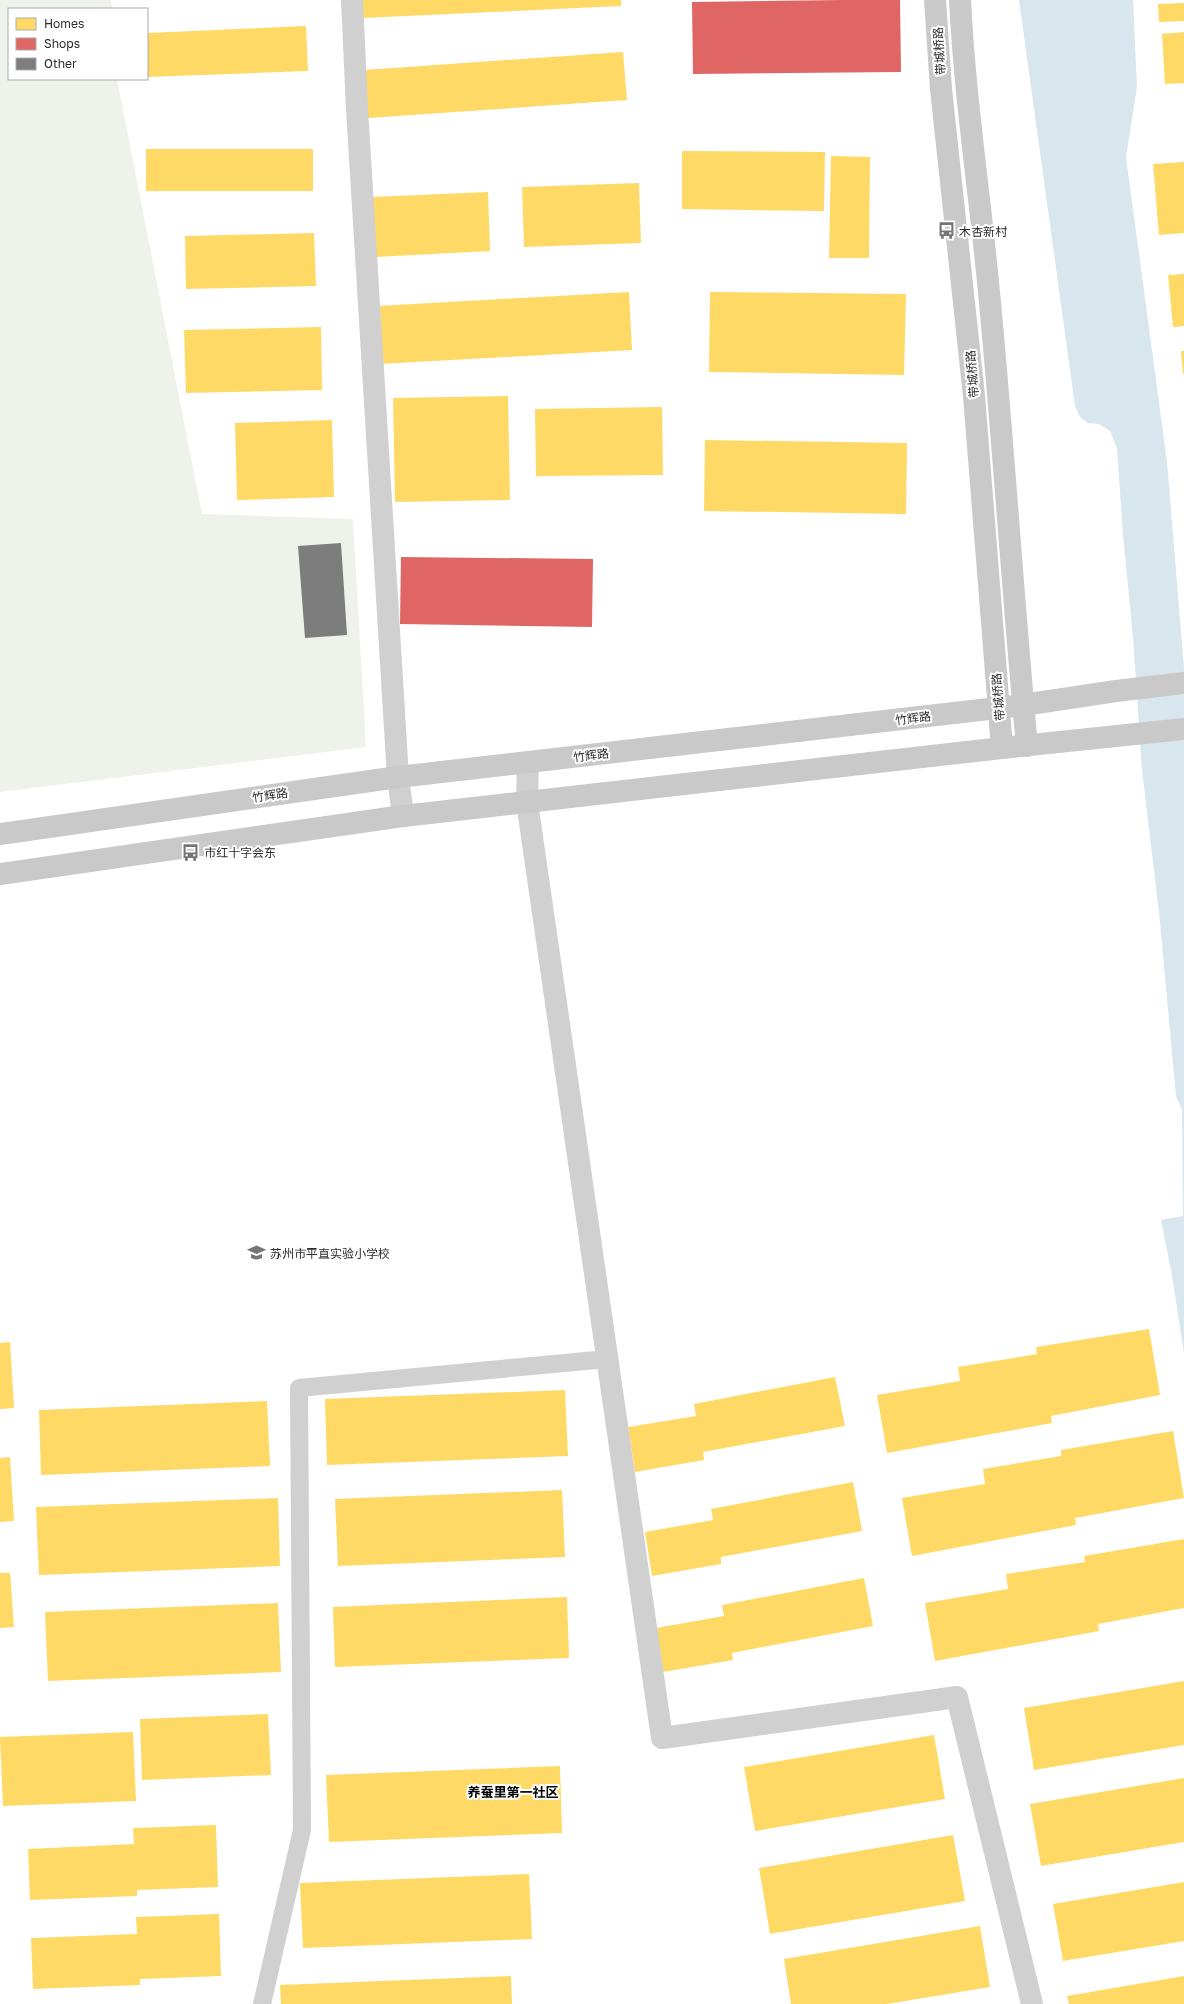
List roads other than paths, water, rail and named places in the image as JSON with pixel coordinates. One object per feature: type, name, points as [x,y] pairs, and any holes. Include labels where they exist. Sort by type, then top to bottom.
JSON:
[{"type":"main road","name":"带城桥路","points":[[936,0],[941,89],[974,396],[1002,748]]},
{"type":"main road","name":"带城桥路","points":[[960,0],[966,87],[987,270],[999,394],[1027,746]]},
{"type":"main road","name":"竹辉路","points":[[0,834],[398,777],[998,708],[1116,691],[1184,684]]},
{"type":"main road","points":[[0,874],[404,816],[1002,748],[1184,729]]},
{"type":"street","points":[[352,0],[356,109],[398,777],[404,816]]},
{"type":"street","points":[[528,762],[527,802],[662,1738],[957,1697],[1032,2004]]},
{"type":"lane","points":[[262,2004],[302,1830],[299,1388],[608,1359]]},
{"type":"place","name":"木杏新村","points":[[946,231]]},
{"type":"place","name":"市红十字会东","points":[[191,852]]},
{"type":"place","name":"苏州市平直实验小学校","points":[[257,1253]]},
{"type":"district","name":"养蚕里第一社区","points":[[513,1792]]}]
